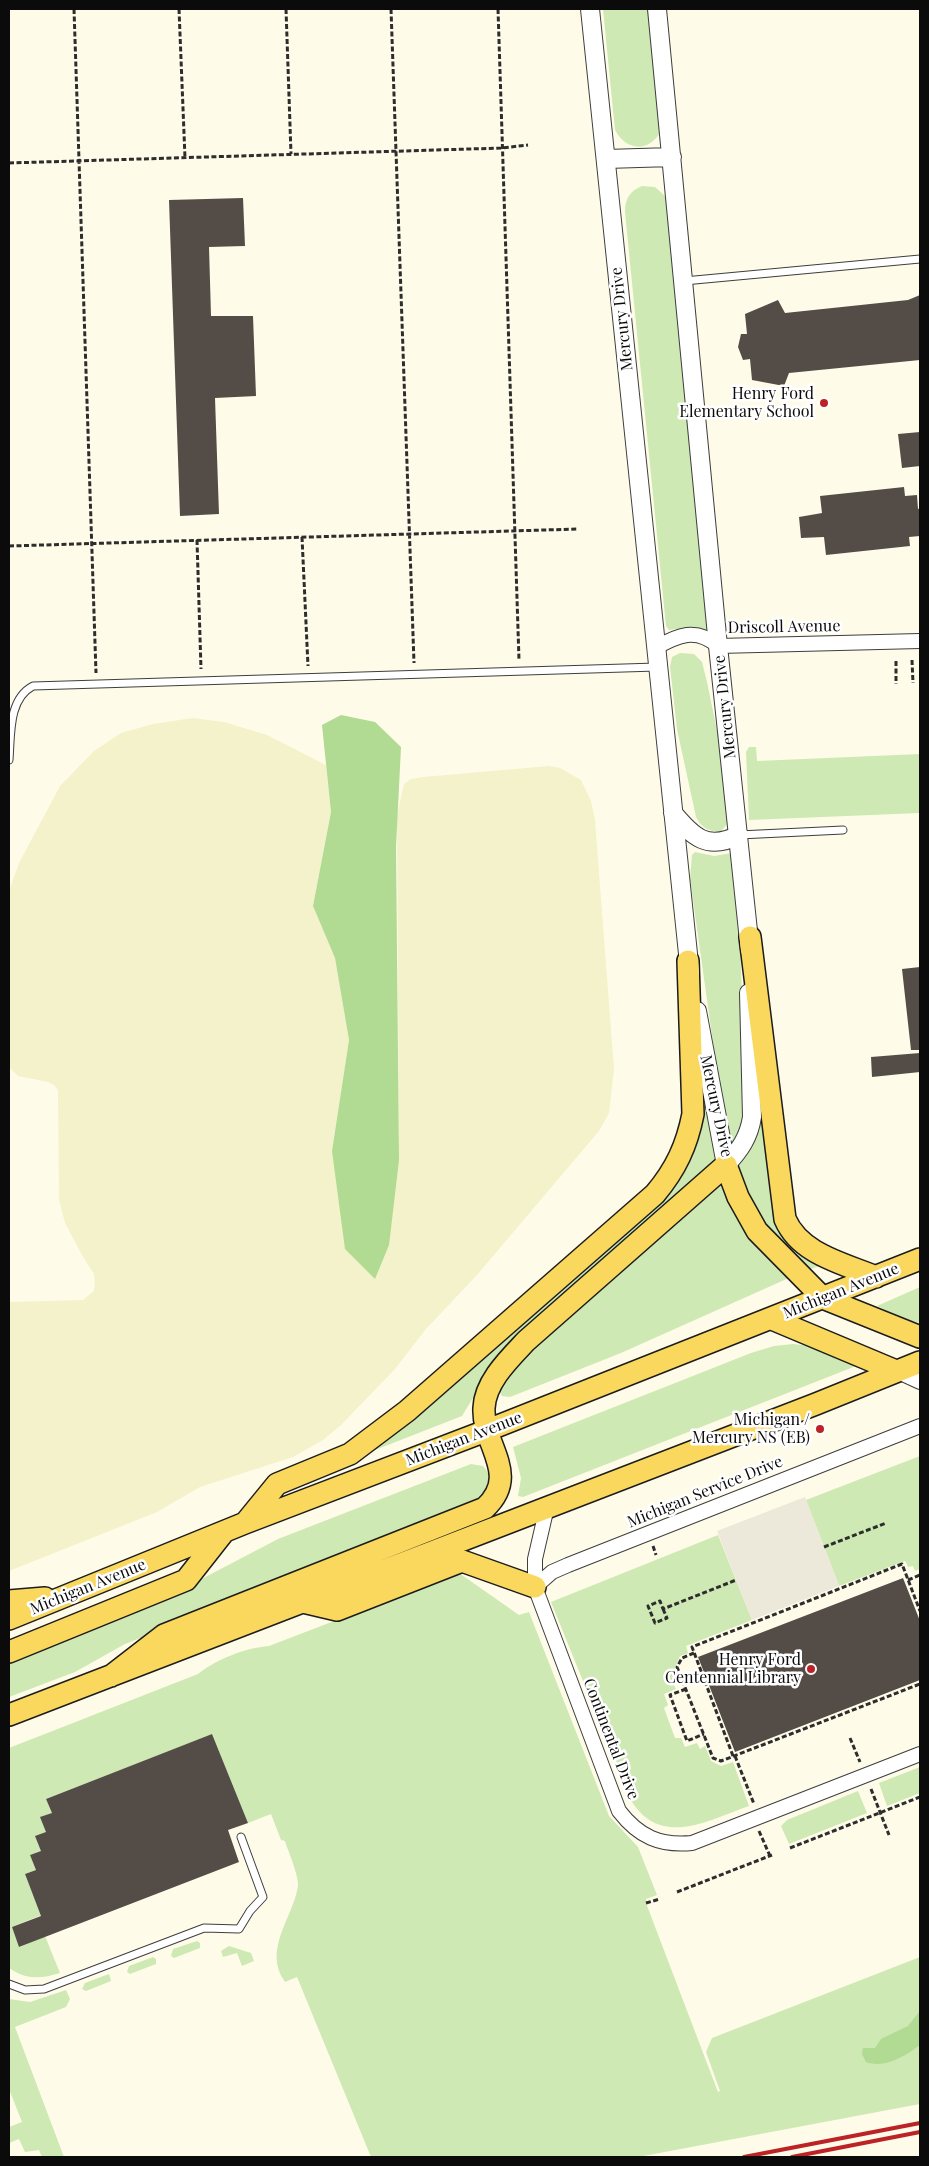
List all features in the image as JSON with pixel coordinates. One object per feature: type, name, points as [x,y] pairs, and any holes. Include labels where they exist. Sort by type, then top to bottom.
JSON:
[{"type":"main road","points":[[750,937],[785,1218],[789,1228],[802,1244],[876,1277]]},
{"type":"main road","points":[[9,1652],[186,1580],[277,1484],[350,1454],[407,1411],[655,1194],[678,1164],[689,1133],[693,1114],[688,961]]},
{"type":"main road","points":[[111,1676],[164,1635],[485,1508],[496,1498],[500,1486],[498,1460],[488,1430],[484,1409],[487,1392],[504,1365],[515,1353],[726,1165],[738,1197],[757,1231],[823,1298],[920,1337]]},
{"type":"main road","name":"Michigan Avenue","points":[[9,1619],[235,1527],[488,1430],[920,1259]]},
{"type":"main road","points":[[772,1318],[896,1371]]},
{"type":"main road","points":[[9,1714],[920,1362]]},
{"type":"main road","points":[[303,1602],[336,1610],[462,1561],[535,1587]]},
{"type":"main road","points":[[9,1601],[68,1596]]},
{"type":"street","name":"Mercury Drive","points":[[590,9],[688,961],[721,1148],[726,1165]]},
{"type":"street","name":"Mercury Drive","points":[[657,9],[718,646],[750,937],[749,1032],[753,1082],[752,1117],[750,1130],[745,1142],[726,1165]]},
{"type":"street","points":[[606,159],[672,157]]},
{"type":"street","name":"Driscoll Avenue","points":[[655,648],[672,638],[686,634],[709,638],[718,646],[920,641]]},
{"type":"street","points":[[673,813],[692,835],[707,842],[728,841],[739,835]]},
{"type":"street","points":[[896,1371],[920,1382]]},
{"type":"street","name":"Michigan Service Drive","points":[[535,1587],[552,1572],[568,1565],[920,1426]]},
{"type":"street","name":"Continental Drive","points":[[547,1507],[535,1559],[535,1587],[619,1811],[629,1824],[647,1838],[674,1844],[692,1843],[920,1754]]},
{"type":"lane","points":[[684,281],[920,259]]},
{"type":"lane","points":[[9,760],[15,708],[26,690],[34,686],[657,667]]},
{"type":"lane","points":[[739,835],[843,830]]},
{"type":"lane","points":[[9,1984],[25,1990],[44,1989],[204,1928],[239,1929],[250,1911],[263,1897],[241,1837]]},
{"type":"path","points":[[74,9],[96,684]]},
{"type":"path","points":[[179,9],[185,158]]},
{"type":"path","points":[[286,9],[291,154]]},
{"type":"path","points":[[391,9],[414,674]]},
{"type":"path","points":[[498,9],[520,671]]},
{"type":"path","points":[[9,163],[502,148],[528,145]]},
{"type":"path","points":[[9,546],[578,529]]},
{"type":"path","points":[[302,537],[308,677]]},
{"type":"path","points":[[197,540],[202,681]]},
{"type":"path","points":[[912,660],[913,683]]},
{"type":"path","points":[[896,661],[896,684]]},
{"type":"path","points":[[824,1547],[886,1523]]},
{"type":"path","points":[[754,1805],[692,1647],[902,1564],[920,1611]]},
{"type":"path","points":[[908,1580],[920,1575]]},
{"type":"path","points":[[664,1609],[736,1580]]},
{"type":"path","points":[[660,1601],[664,1609],[667,1618],[654,1623],[648,1606],[660,1601]]},
{"type":"path","points":[[694,1653],[682,1658],[678,1667],[713,1758],[721,1761],[920,1684]]},
{"type":"path","points":[[686,1689],[670,1695],[680,1723],[688,1741],[704,1734]]},
{"type":"path","points":[[850,1738],[860,1762]]},
{"type":"path","points":[[869,1786],[889,1835]]},
{"type":"path","points":[[790,1848],[920,1797]]},
{"type":"path","points":[[678,1892],[771,1856],[759,1831]]},
{"type":"path","points":[[646,1903],[660,1899]]},
{"type":"shaded area","points":[[193,718],[224,722],[267,735],[326,765],[331,812],[313,906],[335,958],[349,1040],[332,1151],[399,1160],[397,816],[404,784],[411,779],[423,777],[549,766],[560,768],[581,780],[591,801],[595,820],[614,1069],[609,1113],[599,1131],[477,1275],[426,1329],[395,1369],[341,1425],[323,1440],[293,1457],[200,1487],[157,1512],[9,1571],[9,1302],[83,1300],[94,1291],[95,1283],[94,1274],[65,1223],[59,1199],[58,1090],[48,1082],[18,1076],[9,1067],[9,891],[19,863],[60,786],[94,751],[121,733],[153,724]]},
{"type":"shaded area","points":[[805,1497],[839,1586],[752,1620],[717,1531]]},
{"type":"green space","points":[[603,9],[650,9],[661,131],[656,138],[644,146],[638,147],[625,142],[615,130]]},
{"type":"green space","points":[[642,186],[655,187],[666,197],[710,626],[705,633],[692,627],[669,630],[666,626],[625,212],[629,196],[634,190]]},
{"type":"green space","points":[[680,653],[694,654],[702,662],[707,682],[727,779],[729,822],[721,831],[706,829],[696,817],[677,729],[670,667],[672,657]]},
{"type":"green space","points":[[341,715],[375,722],[401,747],[396,847],[399,1160],[389,1245],[375,1279],[345,1249],[332,1151],[349,1040],[335,958],[313,906],[331,812],[322,725]]},
{"type":"green space","points":[[749,747],[756,747],[757,761],[920,754],[920,813],[749,820],[746,752]]},
{"type":"green space","points":[[695,852],[714,856],[732,853],[738,895],[747,1120],[732,1147],[727,1142],[690,879],[692,855]]},
{"type":"green space","points":[[694,1020],[719,1158],[485,1378],[462,1416],[370,1452],[674,1180]]},
{"type":"green space","points":[[756,1041],[774,1197],[822,1265],[808,1270],[758,1218],[735,1164]]},
{"type":"green space","points":[[720,1176],[791,1277],[621,1353],[510,1397],[502,1396],[499,1390],[522,1354]]},
{"type":"green space","points":[[920,1287],[920,1323],[904,1319],[877,1306]]},
{"type":"green space","points":[[793,1344],[811,1346],[856,1366],[523,1497],[518,1496],[521,1478],[513,1447],[751,1353],[774,1346]]},
{"type":"green space","points":[[920,1456],[920,1569],[915,1571],[913,1566],[908,1567],[905,1561],[839,1586],[806,1500]]},
{"type":"green space","points":[[471,1464],[483,1466],[490,1480],[485,1493],[480,1499],[461,1513],[125,1644],[75,1672],[9,1697],[9,1656],[192,1584],[278,1539]]},
{"type":"green space","points":[[718,1535],[752,1620],[686,1646],[688,1653],[680,1656],[675,1667],[679,1680],[673,1683],[676,1689],[664,1694],[668,1705],[664,1708],[675,1738],[681,1738],[685,1747],[697,1743],[700,1749],[705,1746],[711,1761],[721,1766],[733,1762],[749,1806],[702,1823],[672,1827],[657,1824],[644,1816],[632,1802],[551,1602]]},
{"type":"green space","points":[[459,1573],[519,1615],[529,1612],[609,1816],[638,1847],[657,1895],[646,1899],[646,1903],[718,2092],[720,2091],[706,2052],[712,2038],[920,1957],[920,2104],[638,2157],[371,2157],[297,1977],[285,1982],[279,1970],[278,1946],[298,1886],[295,1870],[285,1841],[281,1840],[271,1814],[248,1823],[212,1734],[46,1799],[52,1813],[41,1851],[30,1855],[36,1870],[25,1874],[33,1895],[37,1894],[44,1914],[12,1927],[20,1947],[45,1936],[60,1973],[34,1977],[22,1975],[9,1968],[9,1748],[198,1674],[232,1655],[250,1649],[269,1646]]},
{"type":"green space","points":[[920,1767],[920,1793],[887,1806],[879,1783]]},
{"type":"green space","points":[[858,1791],[867,1813],[789,1844],[781,1826],[787,1820]]},
{"type":"green space","points":[[197,1941],[200,1943],[200,1948],[174,1958],[171,1956],[173,1949]]},
{"type":"green space","points":[[229,1946],[251,1953],[254,1961],[242,1966],[237,1953],[223,1957],[221,1951]]},
{"type":"green space","points":[[153,1957],[156,1959],[156,1964],[130,1974],[127,1972],[129,1966]]},
{"type":"green space","points":[[109,1974],[111,1981],[86,1991],[82,1989],[85,1983]]},
{"type":"green space","points":[[66,1990],[70,1999],[66,2007],[15,2027],[64,2157],[42,2157],[39,2150],[25,2152],[19,2139],[9,2143],[9,2127],[22,2122],[9,2089],[9,1999],[30,2002]]},
{"type":"green space","points":[[920,2011],[920,2045],[887,2063],[873,2064],[866,2062],[862,2054],[863,2048],[875,2048],[881,2039],[908,2026]]},
{"type":"building","points":[[243,198],[245,246],[209,247],[211,316],[253,316],[256,396],[215,398],[219,514],[180,516],[169,200]]},
{"type":"building","points":[[920,295],[920,360],[789,373],[784,386],[752,380],[750,359],[743,360],[738,347],[741,334],[747,334],[745,314],[778,300],[785,313],[908,300]]},
{"type":"building","points":[[920,432],[920,466],[902,468],[898,434]]},
{"type":"building","points":[[904,487],[905,496],[917,495],[918,509],[920,508],[920,536],[909,537],[910,546],[826,555],[824,537],[801,538],[799,517],[822,513],[820,496]]},
{"type":"building","points":[[920,967],[920,1050],[911,1050],[902,969]]},
{"type":"building","points":[[920,1053],[920,1072],[872,1077],[871,1057]]},
{"type":"building","name":"Henry Ford Centennial Library","points":[[903,1578],[920,1621],[920,1680],[735,1752],[698,1657]]},
{"type":"building","points":[[212,1734],[248,1823],[228,1830],[239,1862],[19,1947],[12,1927],[41,1916],[25,1874],[36,1870],[30,1855],[41,1851],[35,1836],[46,1832],[40,1817],[52,1813],[46,1799]]},
{"type":"railway","points":[[744,2157],[920,2123]]},
{"type":"railway","points":[[792,2157],[920,2132]]},
{"type":"place","name":"Henry Ford Elementary School","points":[[824,403]]},
{"type":"place","name":"Michigan / Mercury NS (EB)","points":[[820,1429]]},
{"type":"place","name":"Henry Ford Centennial Library","points":[[811,1669]]}]
